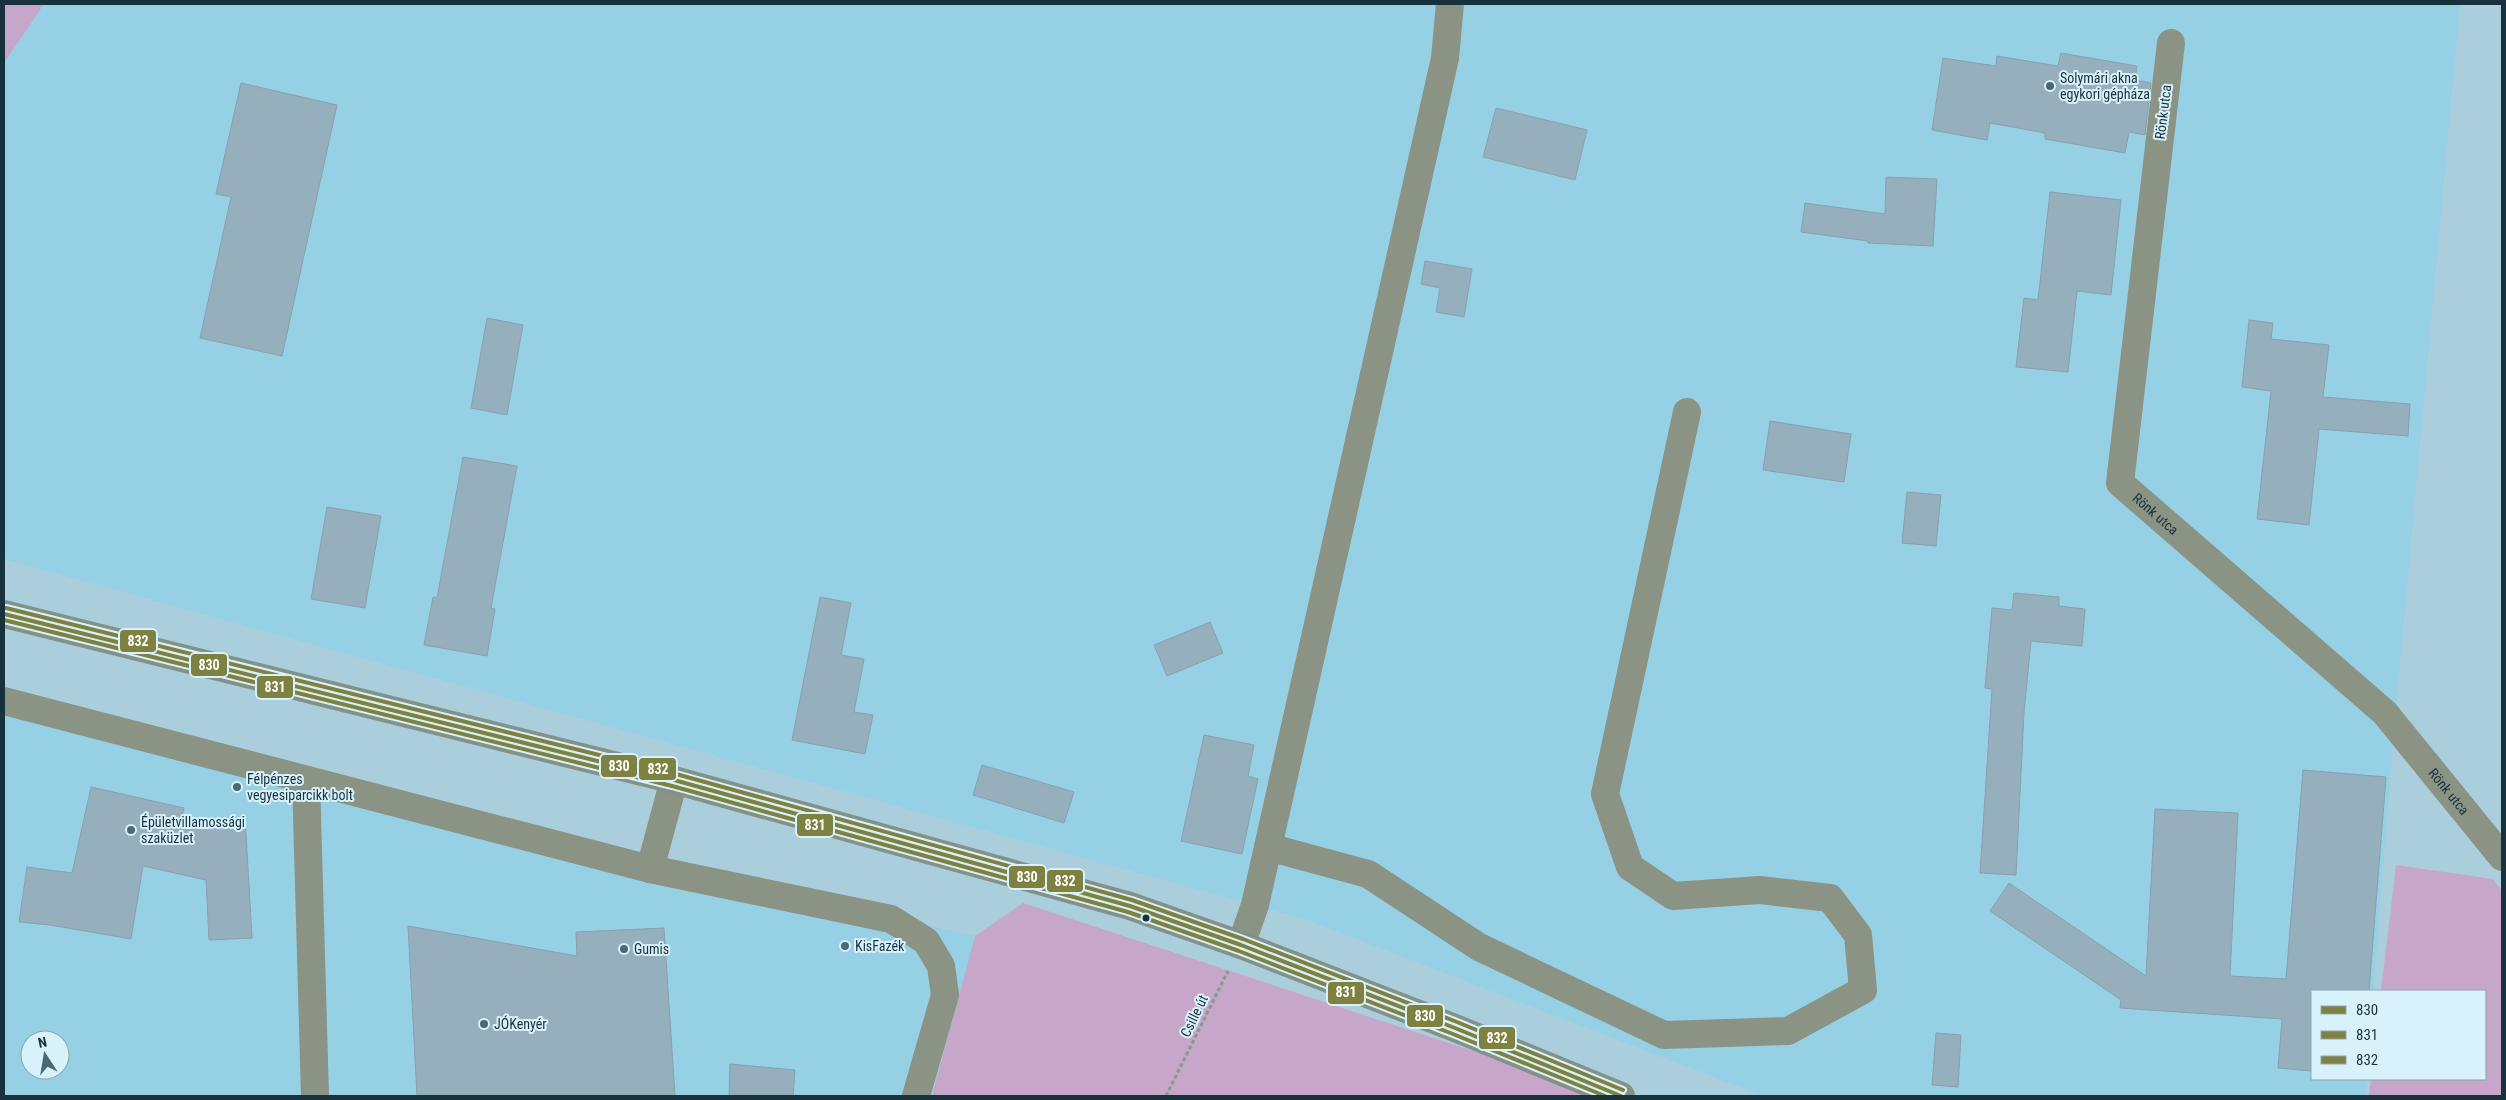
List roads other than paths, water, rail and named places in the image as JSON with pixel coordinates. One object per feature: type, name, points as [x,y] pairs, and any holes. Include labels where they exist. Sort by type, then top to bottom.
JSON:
[{"type":"main road","points":[[4,614],[674,780],[1130,906],[1241,945],[1622,1096]]},
{"type":"street","points":[[1241,945],[1255,905],[1445,58],[1450,4]]},
{"type":"street","name":"Rönk utca","points":[[2171,43],[2120,483],[2385,713],[2502,856]]},
{"type":"street","points":[[1268,847],[1368,874],[1478,947],[1664,1035],[1788,1031],[1863,990],[1858,935],[1830,898],[1760,890],[1674,896],[1630,867],[1605,794],[1687,412]]},
{"type":"street","points":[[4,701],[650,869],[891,919],[926,941],[941,966],[945,996],[916,1096]]},
{"type":"street","points":[[306,780],[315,1096]]},
{"type":"street","points":[[650,869],[674,780]]},
{"type":"place","name":"Solymári akna egykori gépháza","points":[[2050,86]]},
{"type":"place","name":"Félpénzes vegyesiparcikk bolt","points":[[237,787]]},
{"type":"place","name":"Épületvillamossági szaküzlet","points":[[131,830]]},
{"type":"place","name":"KisFazék","points":[[845,946]]},
{"type":"place","name":"Gumis","points":[[624,949]]},
{"type":"place","name":"JÓKenyér","points":[[484,1024]]}]
